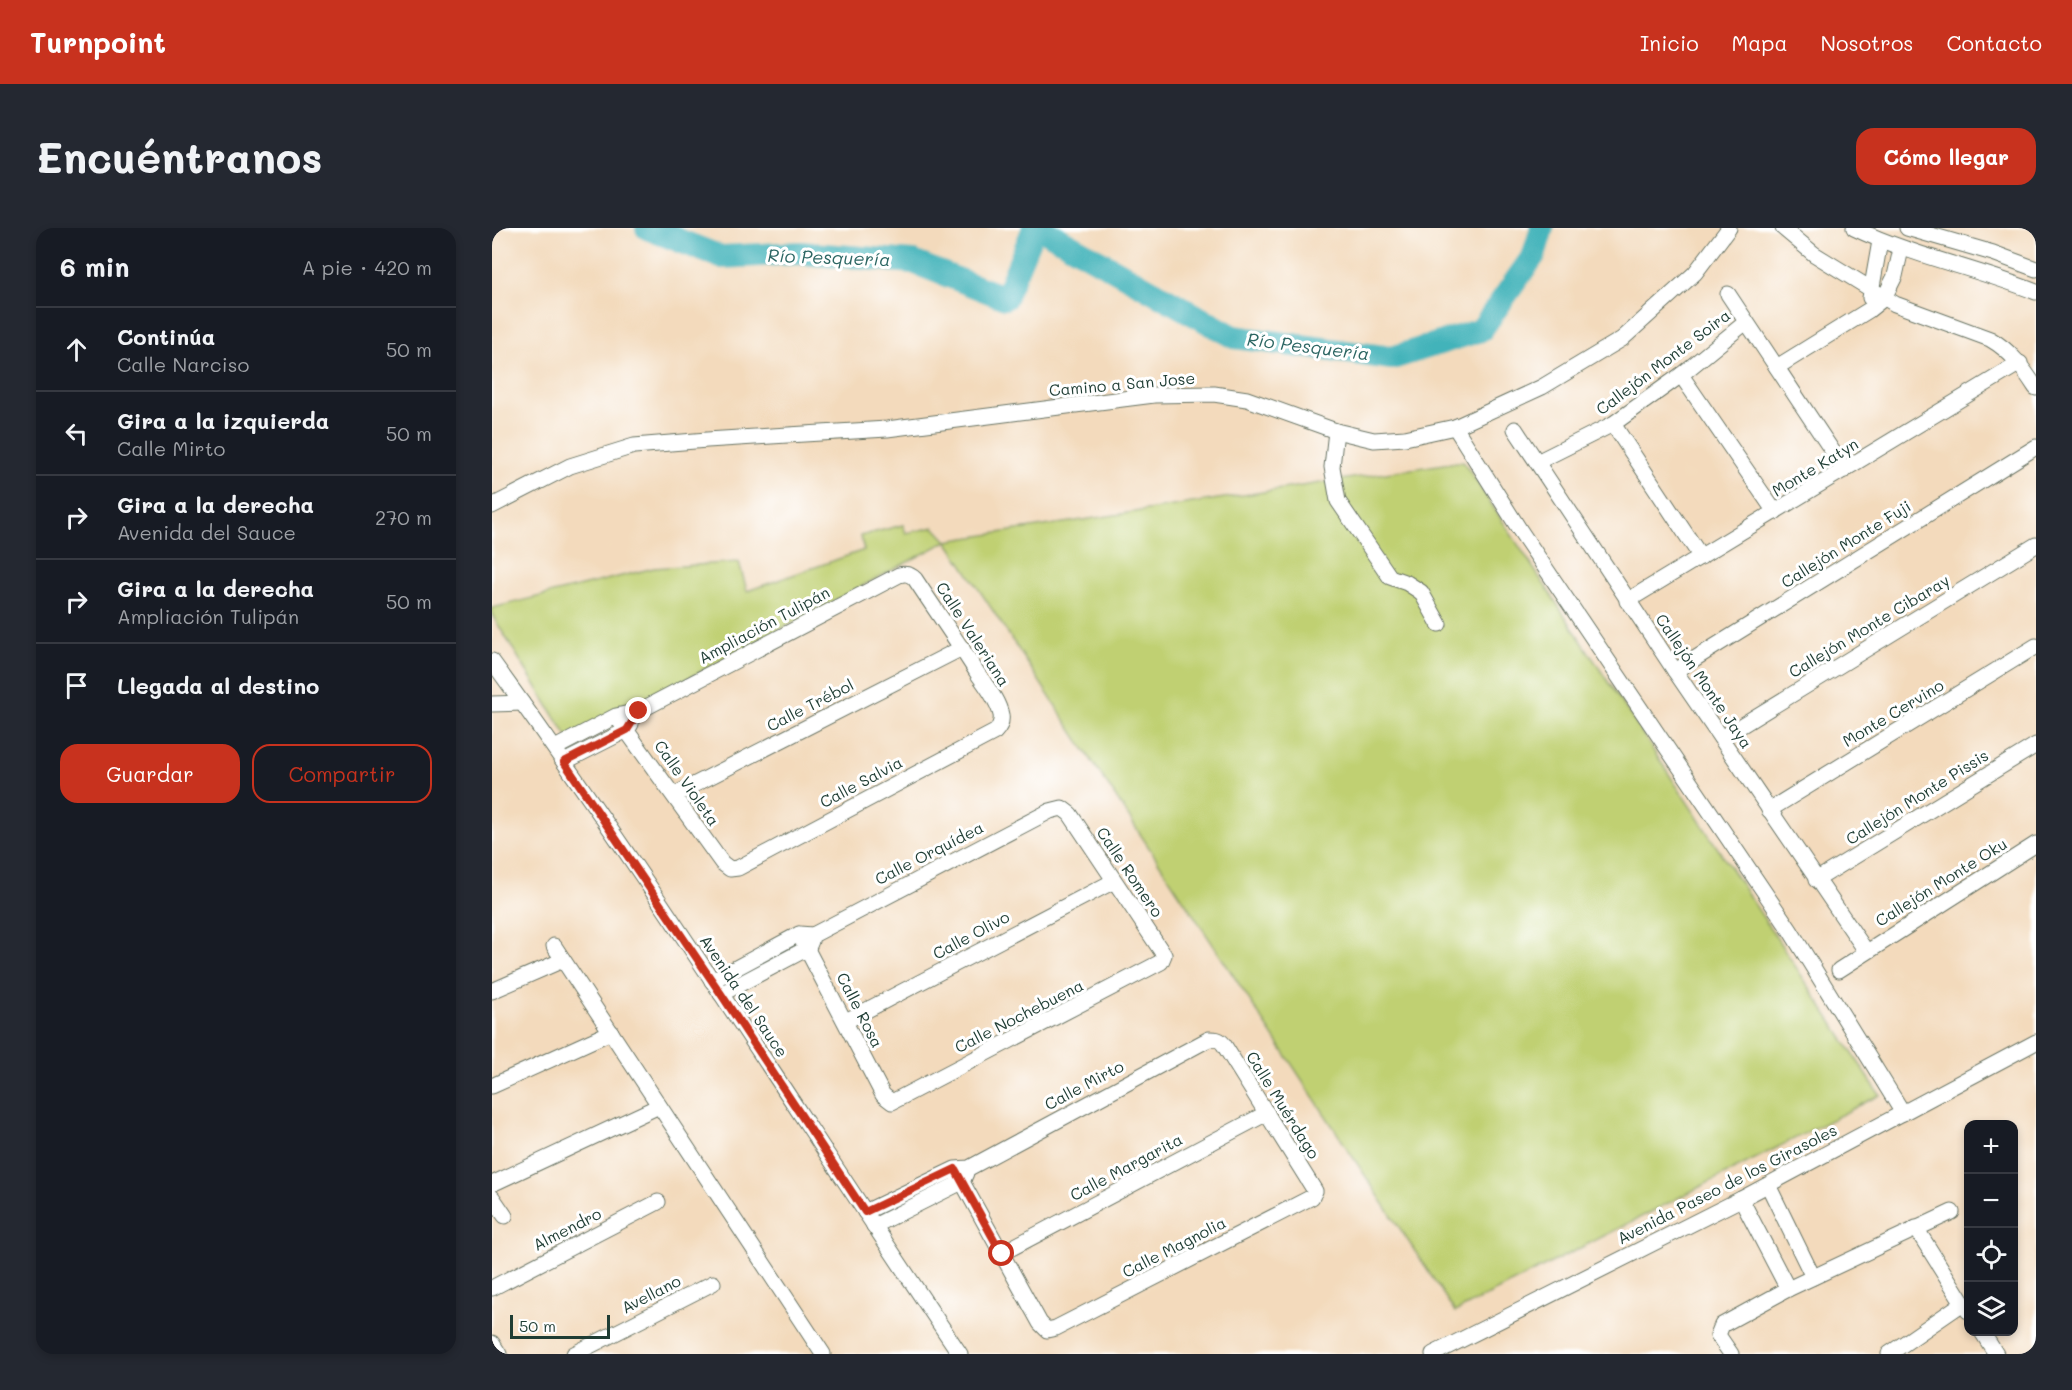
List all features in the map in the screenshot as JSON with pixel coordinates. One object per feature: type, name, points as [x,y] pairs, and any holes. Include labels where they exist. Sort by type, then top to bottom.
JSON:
[{"type":"street","name":"Camino a San Jose","points":[[492,506],[570,466],[634,447],[707,440],[887,429],[1154,396],[1214,394],[1247,399],[1336,431],[1374,440],[1405,438],[1455,427],[1542,387],[1622,339],[1695,273],[1729,228]]},
{"type":"street","points":[[1783,228],[1814,254],[1895,304],[1990,339],[2004,347],[2020,363],[2036,388]]},
{"type":"street","points":[[1854,228],[1901,249],[2001,278],[2036,292]]},
{"type":"street","points":[[1906,228],[1993,253],[2036,269]]},
{"type":"street","points":[[1869,310],[1880,241]]},
{"type":"street","points":[[1776,367],[1869,310],[1884,298],[1895,276],[1901,249]]},
{"type":"street","points":[[1728,294],[1845,470]]},
{"type":"street","name":"Callejón Monte Soira","points":[[1537,462],[1613,424],[1681,375],[1746,322]]},
{"type":"street","name":"Monte Katyn","points":[[1628,601],[2020,363]]},
{"type":"street","points":[[1681,375],[1775,512]]},
{"type":"street","points":[[1613,424],[1701,557]]},
{"type":"street","points":[[1455,427],[1521,532],[1784,920],[1903,1113]]},
{"type":"street","name":"Callejón Monte Jaya","points":[[1515,429],[1768,810],[1866,951]]},
{"type":"street","points":[[1336,431],[1332,467],[1338,501],[1390,577],[1407,583],[1421,592],[1439,624]]},
{"type":"street","name":"Callejón Monte Fuji","points":[[1675,671],[2036,447]]},
{"type":"street","name":"Callejón Monte Cibaray","points":[[1721,738],[2036,545]]},
{"type":"street","name":"Calle Valeriana","points":[[906,573],[915,579],[962,648],[993,696],[1001,720]]},
{"type":"street","name":"Ampliación Tulipán","points":[[555,748],[616,716],[639,711],[898,575],[906,573]]},
{"type":"street","name":"Monte Cervino","points":[[1768,810],[2036,646]]},
{"type":"street","name":"Calle Trébol","points":[[674,795],[962,648]]},
{"type":"street","name":"Avenida del Sauce","points":[[492,662],[555,748],[717,987],[960,1354]]},
{"type":"street","points":[[492,704],[522,703]]},
{"type":"street","points":[[564,762],[627,730],[639,711]]},
{"type":"street","name":"Calle Violeta","points":[[616,716],[722,863],[730,869]]},
{"type":"street","name":"Calle Salvia","points":[[730,869],[738,868],[995,732],[1001,720]]},
{"type":"street","name":"Callejón Monte Pissis","points":[[1816,880],[2036,745]]},
{"type":"street","name":"Calle Orquídea","points":[[717,987],[1050,811],[1062,808]]},
{"type":"street","name":"Calle Romero","points":[[1062,808],[1070,814],[1163,952],[1164,958]]},
{"type":"street","name":"Callejón Monte Oku","points":[[1839,970],[2036,844]]},
{"type":"street","name":"Calle Olivo","points":[[846,1021],[1114,881]]},
{"type":"street","name":"Calle Rosa","points":[[807,939],[888,1101]]},
{"type":"street","points":[[554,946],[823,1354]]},
{"type":"street","name":"Calle Nochebuena","points":[[888,1101],[892,1102],[1161,962],[1164,958]]},
{"type":"street","points":[[492,991],[563,960]]},
{"type":"street","points":[[492,1086],[610,1032]]},
{"type":"street","name":"Calle Mirto","points":[[874,1226],[962,1173],[1209,1039],[1218,1039]]},
{"type":"street","name":"Calle Muérdago","points":[[1218,1039],[1224,1045],[1315,1191]]},
{"type":"street","name":"Avenida Paseo de los Girasoles","points":[[1433,1354],[1741,1199],[2036,1042]]},
{"type":"street","points":[[492,1184],[659,1106]]},
{"type":"street","name":"Calle Margarita","points":[[1002,1254],[1267,1113]]},
{"type":"street","points":[[962,1173],[1002,1254]]},
{"type":"street","name":"Calle Mirto","points":[[865,1212],[962,1173]]},
{"type":"street","points":[[1768,1185],[1814,1277]]},
{"type":"street","name":"Calle Magnolia","points":[[1002,1254],[1040,1323],[1047,1330],[1056,1328],[1311,1197],[1315,1191]]},
{"type":"street","points":[[492,1197],[505,1216]]},
{"type":"street","points":[[1741,1199],[1788,1289]]},
{"type":"street","name":"Almendro","points":[[492,1288],[658,1202]]},
{"type":"street","points":[[1731,1354],[1718,1335],[1722,1325],[1788,1289],[1952,1212]]},
{"type":"street","points":[[1916,1228],[1964,1304]]},
{"type":"street","name":"Avellano","points":[[574,1354],[713,1283]]},
{"type":"street","points":[[1889,1354],[1964,1308]]},
{"type":"street","points":[[1985,1336],[1996,1354]]},
{"type":"street","points":[[492,1343],[499,1354]]},
{"type":"green space","points":[[1463,461],[1880,1095],[1455,1312],[947,541]]},
{"type":"green space","points":[[903,525],[906,533],[934,527],[947,541],[570,741],[492,615],[492,608],[654,568],[739,562],[747,591],[864,550],[860,536]]},
{"type":"waterway","name":"Río Pesquería","points":[[647,228],[721,257],[800,253],[913,262],[1005,298],[1034,228]]},
{"type":"waterway","name":"Río Pesquería","points":[[1040,228],[1234,337],[1392,358],[1481,330],[1534,255],[1542,228]]},
{"type":"route","points":[[639,711],[627,730],[564,762],[865,1212],[955,1169],[1002,1254]]}]
